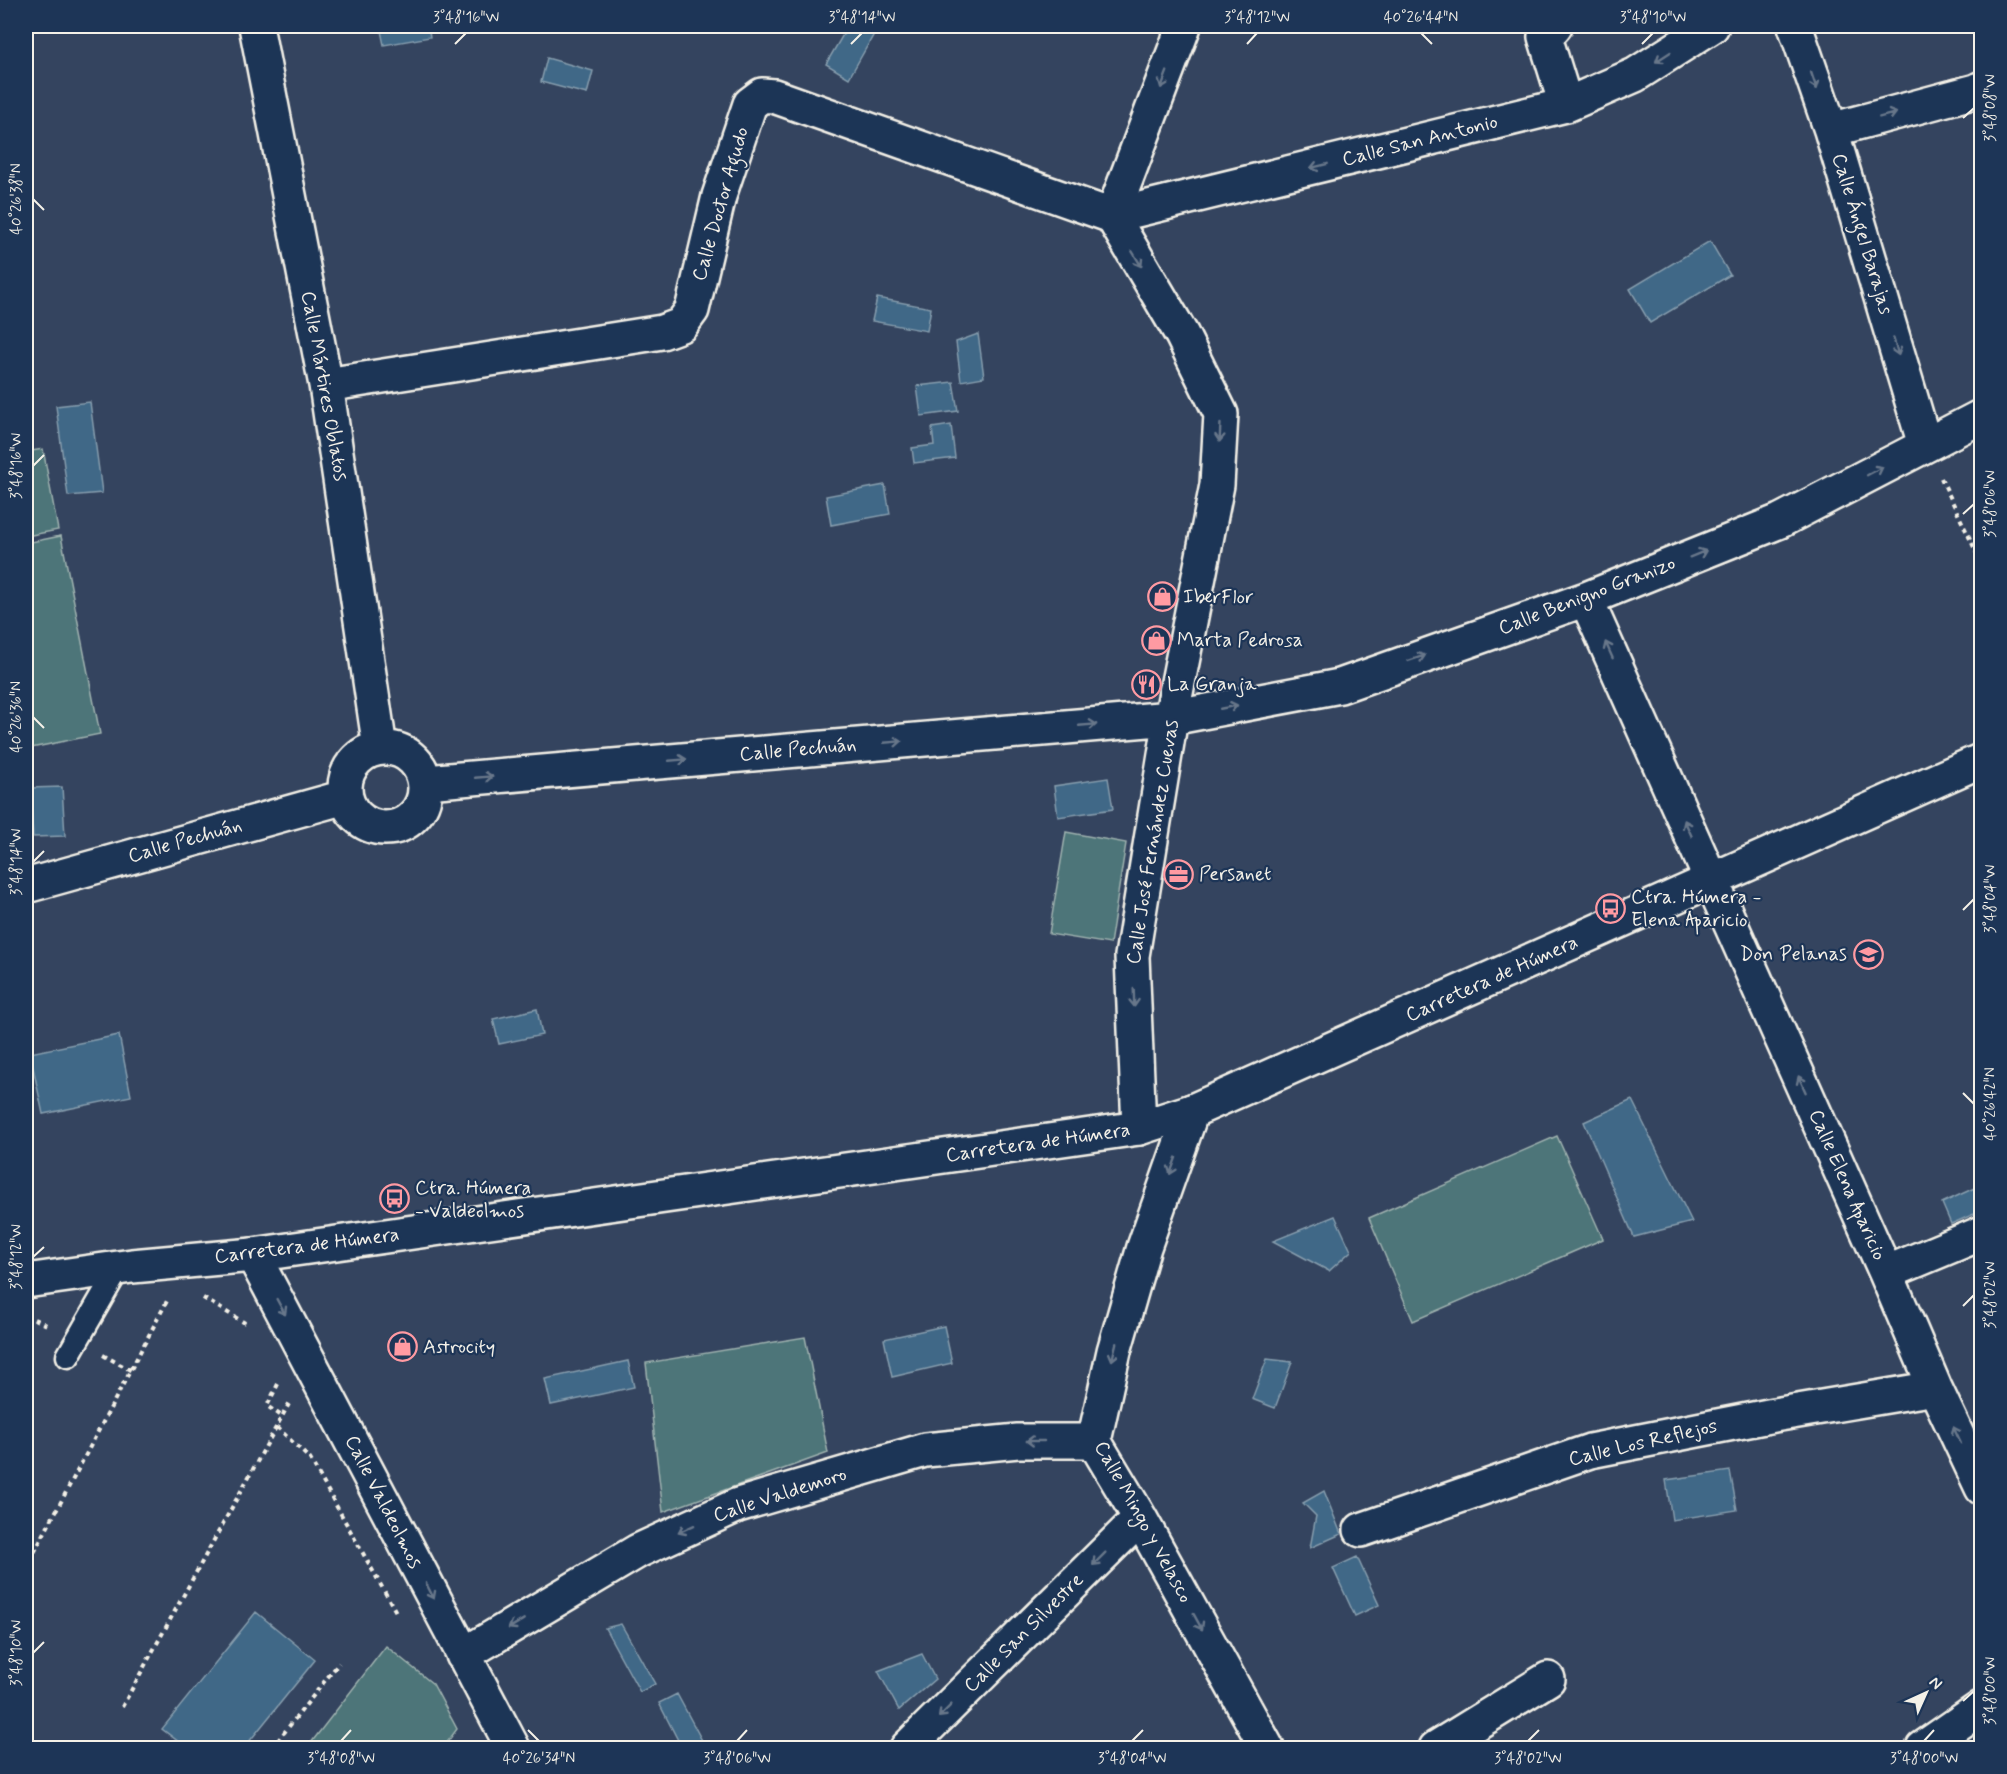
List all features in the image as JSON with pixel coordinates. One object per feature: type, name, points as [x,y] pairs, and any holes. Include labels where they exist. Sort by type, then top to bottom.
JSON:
[{"type":"street","name":"Calle Mártires Oblatos","points":[[256,26],[326,385],[380,748]]},
{"type":"street","points":[[1112,216],[1184,26]]},
{"type":"street","points":[[1555,26],[1545,38],[1566,105]]},
{"type":"street","name":"Calle San Antonio","points":[[1112,216],[1566,105],[1635,75],[1712,26]]},
{"type":"street","name":"Calle Ángel Barajas","points":[[1795,26],[1831,130],[1925,444]]},
{"type":"street","points":[[1831,130],[1982,88]]},
{"type":"street","name":"Calle Doctor Agudo","points":[[326,385],[662,333],[681,326],[692,310],[719,196],[750,104],[762,94],[785,100],[1112,216]]},
{"type":"street","name":"Calle José Fernández Cuevas","points":[[1112,216],[1182,335],[1221,414],[1217,485],[1171,718],[1132,956],[1139,1128]]},
{"type":"street","name":"Calle Benigno Granizo","points":[[1171,718],[1340,686],[1586,598],[1780,521],[1982,416]]},
{"type":"street","name":"Calle Elena Aparicio","points":[[1586,598],[1935,1388],[1982,1488]]},
{"type":"street","name":"Calle Pechuán","points":[[426,782],[1171,718]]},
{"type":"street","points":[[380,748],[396,749],[410,756],[420,768],[426,782],[424,800],[416,816],[401,826],[392,828],[384,829],[366,825],[352,813],[345,797],[345,783],[356,759],[380,748]]},
{"type":"street","name":"Carretera de Húmera","points":[[26,1281],[152,1264],[253,1255],[1139,1128],[1192,1111],[1712,882],[1982,760]]},
{"type":"street","name":"Calle Pechuán","points":[[26,886],[345,797]]},
{"type":"street","name":"Calle Mingo y Velasco","points":[[1192,1111],[1144,1247],[1114,1351],[1094,1441],[1140,1518],[1267,1749]]},
{"type":"street","points":[[1886,1273],[1982,1233]]},
{"type":"street","name":"Calle Valdeolmos","points":[[253,1255],[513,1749]]},
{"type":"street","name":"Calle Los Reflejos","points":[[1361,1530],[1590,1451],[1774,1415],[1935,1388]]},
{"type":"street","name":"Calle Valdemoro","points":[[463,1655],[638,1551],[738,1505],[925,1450],[1018,1441],[1094,1441]]},
{"type":"street","name":"Calle San Silvestre","points":[[907,1749],[1140,1518]]},
{"type":"street","points":[[1436,1749],[1548,1679]]},
{"type":"street","points":[[1923,1749],[1982,1707]]},
{"type":"lane","points":[[68,1356],[118,1269]]},
{"type":"path","points":[[1925,444],[1982,564]]},
{"type":"path","points":[[152,1264],[177,1282],[246,1323]]},
{"type":"path","points":[[26,1568],[161,1312]]},
{"type":"path","points":[[122,1707],[291,1401]]},
{"type":"path","points":[[277,1427],[310,1459],[396,1612]]},
{"type":"path","points":[[272,1749],[339,1663]]},
{"type":"green space","points":[[43,449],[58,530],[26,536],[26,452]]},
{"type":"green space","points":[[61,536],[100,734],[26,749],[26,543]]},
{"type":"green space","points":[[1066,832],[1126,843],[1110,944],[1049,934]]},
{"type":"green space","points":[[1557,1136],[1603,1239],[1413,1321],[1369,1218]]},
{"type":"green space","points":[[805,1337],[828,1453],[663,1512],[646,1363]]},
{"type":"green space","points":[[386,1646],[433,1684],[457,1729],[443,1748],[307,1748]]},
{"type":"water","points":[[380,26],[428,26],[430,37],[384,45]]},
{"type":"water","points":[[848,26],[859,26],[874,34],[849,78],[826,64]]},
{"type":"water","points":[[547,58],[593,71],[587,94],[541,82]]},
{"type":"water","points":[[1710,241],[1730,275],[1650,323],[1630,289]]},
{"type":"water","points":[[877,298],[931,308],[927,331],[872,321]]},
{"type":"water","points":[[978,334],[984,377],[961,381],[956,342]]},
{"type":"water","points":[[953,382],[958,411],[921,416],[917,386]]},
{"type":"water","points":[[90,402],[102,493],[68,496],[56,406]]},
{"type":"water","points":[[951,425],[955,458],[914,463],[912,448],[934,445],[932,428]]},
{"type":"water","points":[[885,485],[890,514],[831,525],[826,496]]},
{"type":"water","points":[[1108,778],[1113,809],[1058,817],[1054,786]]},
{"type":"water","points":[[62,787],[65,836],[33,837],[30,788]]},
{"type":"water","points":[[537,1009],[542,1035],[499,1044],[493,1019]]},
{"type":"water","points":[[119,1035],[131,1096],[43,1114],[30,1053]]},
{"type":"water","points":[[1632,1100],[1692,1222],[1634,1237],[1584,1122]]},
{"type":"water","points":[[1981,1185],[1981,1211],[1951,1224],[1942,1203]]},
{"type":"water","points":[[1335,1216],[1351,1251],[1329,1271],[1273,1241]]},
{"type":"water","points":[[944,1326],[952,1363],[892,1377],[884,1339]]},
{"type":"water","points":[[1267,1359],[1292,1362],[1275,1408],[1252,1399]]},
{"type":"water","points":[[628,1361],[634,1387],[551,1405],[545,1379]]},
{"type":"water","points":[[1730,1471],[1737,1510],[1672,1520],[1666,1480]]},
{"type":"water","points":[[1324,1491],[1341,1534],[1310,1548],[1316,1516],[1303,1503]]},
{"type":"water","points":[[1357,1557],[1379,1605],[1355,1616],[1333,1568]]},
{"type":"water","points":[[256,1612],[315,1660],[244,1748],[187,1748],[162,1729]]},
{"type":"water","points":[[621,1624],[655,1684],[640,1692],[605,1628]]},
{"type":"water","points":[[922,1654],[935,1679],[899,1710],[878,1671]]},
{"type":"water","points":[[677,1694],[706,1748],[682,1748],[659,1703]]},
{"type":"place","name":"IberFlor","points":[[1162,597]]},
{"type":"place","name":"Marta Pedrosa","points":[[1156,640]]},
{"type":"place","name":"La Granja","points":[[1146,684]]},
{"type":"place","name":"Persanet","points":[[1178,874]]},
{"type":"place","name":"Ctra. Húmera - Elena Aparicio","points":[[1610,908]]},
{"type":"place","name":"Don Pelanas","points":[[1868,954]]},
{"type":"place","name":"Ctra. Húmera - Valdeolmos","points":[[394,1199]]},
{"type":"place","name":"Astrocity","points":[[402,1347]]}]
